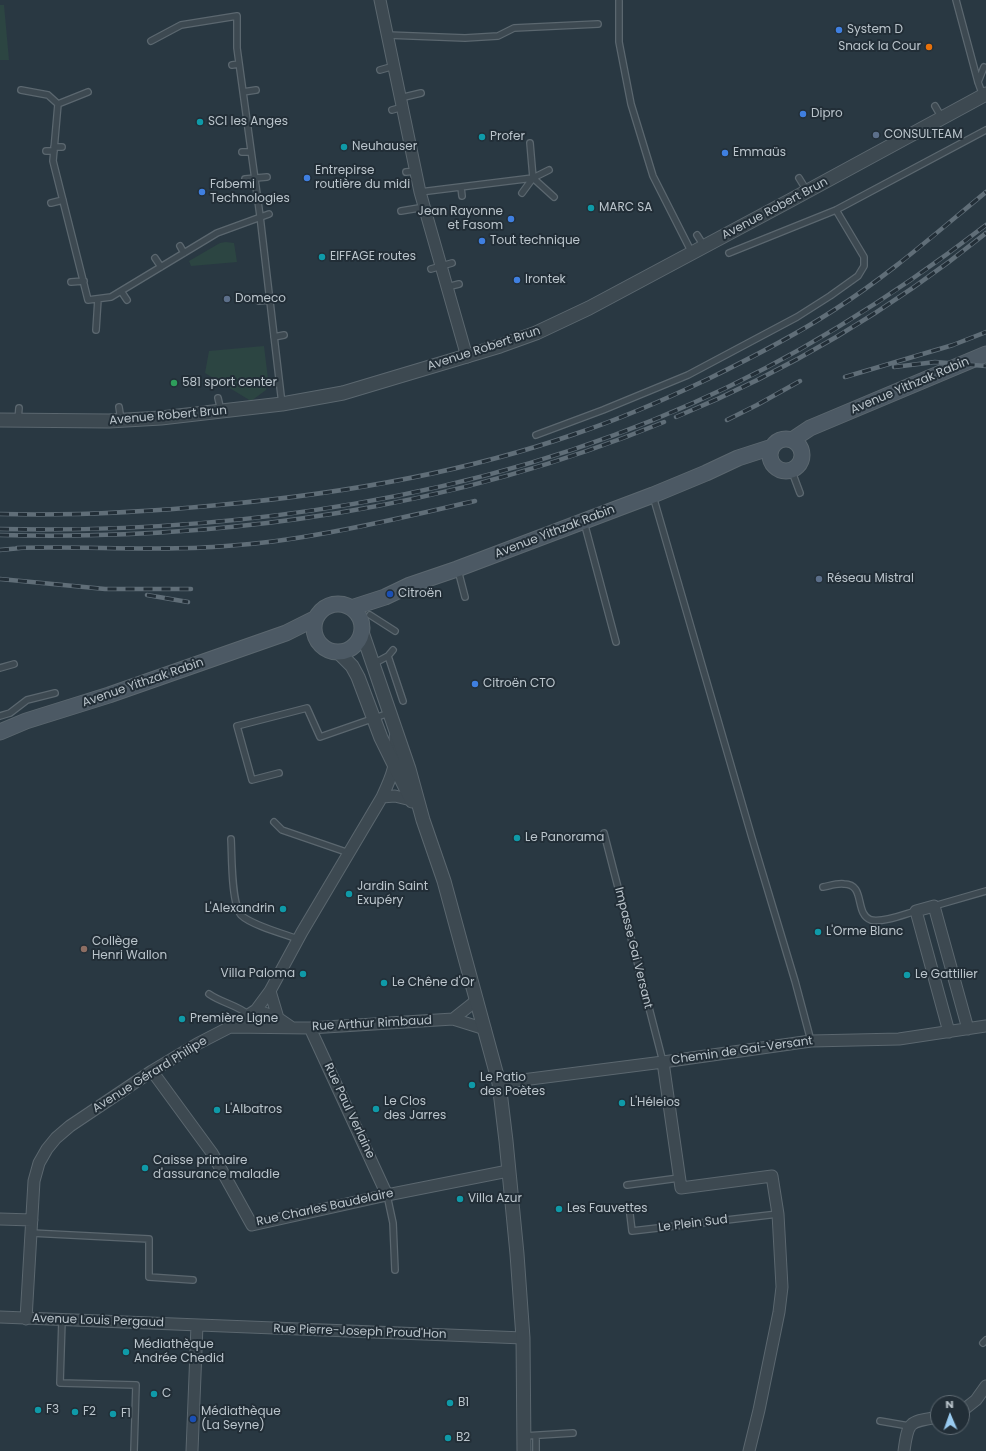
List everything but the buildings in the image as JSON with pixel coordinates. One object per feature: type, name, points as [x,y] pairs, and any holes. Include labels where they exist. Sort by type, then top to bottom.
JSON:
[{"type":"main road","name":"Avenue Yithzak Rabin","points":[[796,445],[810,428],[986,354]]},
{"type":"main road","points":[[783,439],[796,445],[801,458],[797,466],[791,469],[781,470],[774,466],[770,458],[772,447],[776,442],[783,439]]},
{"type":"main road","points":[[726,465],[749,454],[772,447]]},
{"type":"main road","points":[[726,465],[743,462],[772,462]]},
{"type":"main road","name":"Avenue Yithzak Rabin","points":[[351,608],[385,597],[410,585],[584,522],[726,465]]},
{"type":"main road","name":"Avenue Yithzak Rabin","points":[[365,624],[385,597]]},
{"type":"main road","points":[[335,604],[343,604],[351,608],[365,624],[359,640],[346,650],[338,652],[326,648],[317,640],[314,632],[316,618],[324,609],[335,604]]},
{"type":"main road","name":"Avenue Yithzak Rabin","points":[[0,732],[26,721],[109,695],[286,633],[316,618]]},
{"type":"main road","points":[[286,633],[317,640]]},
{"type":"street","points":[[380,0],[394,66],[398,105],[411,172],[425,207],[467,357]]},
{"type":"street","name":"Avenue Robert Brun","points":[[0,420],[19,414],[121,420],[162,418],[282,404],[343,393],[467,357],[536,333],[589,308],[985,95]]},
{"type":"street","points":[[365,624],[373,664],[409,769],[423,820],[444,881],[499,1084],[517,1254],[530,1436],[524,1451]]},
{"type":"street","points":[[338,652],[355,671],[381,738],[411,800],[423,820]]},
{"type":"street","name":"Avenue Gérard Philipe","points":[[26,1319],[34,1181],[40,1163],[47,1149],[56,1138],[70,1126],[152,1070],[230,1027],[252,1013],[270,991],[298,939],[382,797],[395,766],[395,730]]},
{"type":"street","points":[[382,797],[395,796],[411,800]]},
{"type":"street","points":[[949,1032],[916,911],[934,906],[968,1029]]},
{"type":"street","points":[[270,991],[278,1018]]},
{"type":"street","points":[[453,1019],[477,1000]]},
{"type":"street","points":[[252,1013],[278,1018],[291,1027]]},
{"type":"street","points":[[252,1013],[264,1027]]},
{"type":"street","name":"Rue Arthur Rimbaud","points":[[230,1027],[310,1028],[453,1019],[485,1029]]},
{"type":"street","name":"Chemin de Gai-Versant","points":[[499,1084],[811,1041],[899,1039],[986,1026]]},
{"type":"street","name":"Rue Paul Verlaine","points":[[310,1028],[387,1195]]},
{"type":"street","points":[[662,1062],[681,1188],[772,1176],[778,1214],[782,1287],[779,1312],[749,1451]]},
{"type":"street","name":"Rue Charles Baudelaire","points":[[152,1070],[212,1153],[252,1225],[387,1195],[508,1171]]},
{"type":"street","points":[[0,1219],[32,1220]]},
{"type":"street","name":"Avenue Louis Pergaud","points":[[0,1317],[197,1325]]},
{"type":"street","points":[[192,1451],[197,1325]]},
{"type":"street","name":"Rue Pierre-Joseph Proud'Hon","points":[[197,1325],[523,1338]]},
{"type":"street","points":[[970,1405],[976,1400],[986,1386]]},
{"type":"street","points":[[904,1451],[909,1426],[920,1420],[930,1418]]},
{"type":"lane","points":[[956,0],[978,82],[985,95]]},
{"type":"lane","points":[[619,1],[619,42],[631,104],[653,176],[692,253]]},
{"type":"lane","points":[[150,41],[181,24],[237,16],[237,48],[260,216],[282,404]]},
{"type":"lane","points":[[387,35],[465,38],[498,36],[514,28],[598,24]]},
{"type":"lane","points":[[232,65],[239,64]]},
{"type":"lane","points":[[380,70],[394,66]]},
{"type":"lane","points":[[978,82],[984,67]]},
{"type":"lane","points":[[21,90],[48,95],[58,104]]},
{"type":"lane","points":[[243,92],[256,90]]},
{"type":"lane","points":[[58,104],[88,92]]},
{"type":"lane","points":[[398,105],[421,93]]},
{"type":"lane","points":[[58,104],[53,161],[88,300],[111,297],[217,233],[260,216],[269,214]]},
{"type":"lane","points":[[935,106],[942,118]]},
{"type":"lane","points":[[729,253],[836,210],[986,130]]},
{"type":"lane","points":[[522,193],[533,178],[530,143]]},
{"type":"lane","points":[[46,151],[62,147]]},
{"type":"lane","points":[[242,152],[251,152]]},
{"type":"lane","points":[[420,192],[533,178],[549,170]]},
{"type":"lane","points":[[245,179],[267,177]]},
{"type":"lane","points":[[533,178],[554,197]]},
{"type":"lane","points":[[799,178],[807,192]]},
{"type":"lane","points":[[461,187],[462,196]]},
{"type":"lane","points":[[51,203],[63,200]]},
{"type":"lane","points":[[402,211],[425,207]]},
{"type":"lane","points":[[536,435],[603,410],[688,375],[797,317],[858,276],[864,266],[864,257],[836,210]]},
{"type":"lane","points":[[697,235],[704,246]]},
{"type":"lane","points":[[180,246],[184,253]]},
{"type":"lane","points":[[155,258],[162,267]]},
{"type":"lane","points":[[71,282],[84,281]]},
{"type":"lane","points":[[448,287],[459,284]]},
{"type":"lane","points":[[121,291],[127,300]]},
{"type":"lane","points":[[96,330],[98,299]]},
{"type":"lane","points":[[260,301],[270,300]]},
{"type":"lane","points":[[274,337],[284,335]]},
{"type":"lane","points":[[218,398],[221,412]]},
{"type":"lane","points":[[119,406],[121,420]]},
{"type":"lane","points":[[791,469],[800,493]]},
{"type":"lane","points":[[653,495],[752,838],[796,981],[811,1041]]},
{"type":"lane","points":[[584,522],[616,642]]},
{"type":"lane","points":[[457,569],[465,596]]},
{"type":"lane","points":[[365,624],[395,631]]},
{"type":"lane","points":[[373,664],[388,656],[393,650]]},
{"type":"lane","points":[[388,656],[403,701]]},
{"type":"lane","points":[[0,668],[14,664]]},
{"type":"lane","points":[[0,716],[10,713],[27,700],[55,693]]},
{"type":"lane","points":[[279,773],[252,780],[237,726],[307,708],[320,737],[389,713]]},
{"type":"lane","points":[[274,822],[282,830],[349,853]]},
{"type":"lane","name":"Impasse Gai Versant","points":[[604,833],[662,1062]]},
{"type":"lane","points":[[231,839],[234,898],[238,911],[242,916],[257,924],[298,939]]},
{"type":"lane","points":[[822,887],[844,884],[852,885],[855,888],[863,912],[870,919],[880,921],[916,911]]},
{"type":"lane","points":[[934,906],[986,891]]},
{"type":"lane","points":[[209,994],[218,1000],[252,1013]]},
{"type":"lane","points":[[627,1185],[679,1178]]},
{"type":"lane","points":[[387,1195],[393,1223],[395,1270]]},
{"type":"lane","name":"Le Plein Sud","points":[[629,1206],[632,1231],[778,1214]]},
{"type":"lane","points":[[31,1233],[150,1239],[149,1277],[193,1280]]},
{"type":"lane","points":[[62,1320],[60,1383],[136,1385],[134,1451]]},
{"type":"lane","points":[[880,1421],[909,1426]]},
{"type":"lane","points":[[536,1451],[530,1436],[573,1433]]},
{"type":"green space","points":[[0,5],[4,5],[9,60],[0,60]]},
{"type":"green space","points":[[220,243],[234,243],[237,262],[191,266],[189,261]]},
{"type":"green space","points":[[264,346],[268,379],[266,390],[251,401],[205,373],[209,351]]},
{"type":"railway","points":[[0,514],[82,514],[164,510],[309,495],[443,471],[532,448],[575,434],[658,402],[724,371],[788,338],[874,283],[986,192]]},
{"type":"railway","points":[[0,529],[88,529],[177,525],[265,517],[354,504],[441,486],[527,464],[611,436],[693,403],[770,366],[808,345],[881,300],[917,276],[986,225]]},
{"type":"railway","points":[[676,417],[758,379],[838,336],[914,287],[951,261],[986,233]]},
{"type":"railway","points":[[845,377],[953,345],[986,332]]},
{"type":"railway","points":[[894,367],[935,362],[986,366]]},
{"type":"railway","points":[[727,420],[800,381]]},
{"type":"railway","points":[[0,535],[85,535],[169,532],[254,525],[338,513],[421,497],[503,477],[584,452],[664,422]]},
{"type":"railway","points":[[17,548],[189,548],[258,543],[292,539],[346,529],[475,501]]},
{"type":"railway","points":[[0,550],[21,548]]},
{"type":"railway","points":[[0,579],[105,589],[191,589]]},
{"type":"railway","points":[[147,595],[188,602]]},
{"type":"place","name":"System D","points":[[839,30]]},
{"type":"place","name":"Snack la Cour","points":[[929,47]]},
{"type":"place","name":"Dipro","points":[[803,114]]},
{"type":"place","name":"SCI les Anges","points":[[200,122]]},
{"type":"place","name":"CONSULTEAM","points":[[876,135]]},
{"type":"place","name":"Profer","points":[[482,137]]},
{"type":"place","name":"Neuhauser","points":[[344,147]]},
{"type":"place","name":"Emmaüs","points":[[725,153]]},
{"type":"place","name":"Entrepirse routière du midi","points":[[307,178]]},
{"type":"place","name":"Fabemi Technologies","points":[[202,192]]},
{"type":"place","name":"MARC SA","points":[[591,208]]},
{"type":"place","name":"Jean Rayonne et Fasom","points":[[511,219]]},
{"type":"place","name":"Tout technique","points":[[482,241]]},
{"type":"place","name":"EIFFAGE routes","points":[[322,257]]},
{"type":"place","name":"Irontek","points":[[517,280]]},
{"type":"place","name":"Domeco","points":[[227,299]]},
{"type":"place","name":"581 sport center","points":[[174,383]]},
{"type":"place","name":"Réseau Mistral","points":[[819,579]]},
{"type":"place","name":"Citroën","points":[[390,594]]},
{"type":"place","name":"Citroën CTO","points":[[475,684]]},
{"type":"place","name":"Le Panorama","points":[[517,838]]},
{"type":"place","name":"Jardin Saint Exupéry","points":[[349,894]]},
{"type":"place","name":"L'Alexandrin","points":[[283,909]]},
{"type":"place","name":"L'Orme Blanc","points":[[818,932]]},
{"type":"place","name":"Collège Henri Wallon","points":[[84,949]]},
{"type":"place","name":"Villa Paloma","points":[[303,974]]},
{"type":"place","name":"Le Gattilier","points":[[907,975]]},
{"type":"place","name":"Le Chêne d'Or","points":[[384,983]]},
{"type":"place","name":"Première Ligne","points":[[182,1019]]},
{"type":"place","name":"Le Patio des Poètes","points":[[472,1085]]},
{"type":"place","name":"L'Héleios","points":[[622,1103]]},
{"type":"place","name":"Le Clos des Jarres","points":[[376,1109]]},
{"type":"place","name":"L'Albatros","points":[[217,1110]]},
{"type":"place","name":"Caisse primaire d'assurance maladie","points":[[145,1168]]},
{"type":"place","name":"Villa Azur","points":[[460,1199]]},
{"type":"place","name":"Les Fauvettes","points":[[559,1209]]},
{"type":"place","name":"Médiathèque Andrée Chedid","points":[[126,1352]]},
{"type":"place","name":"C","points":[[154,1394]]},
{"type":"place","name":"B1","points":[[450,1403]]},
{"type":"place","name":"F3","points":[[38,1410]]},
{"type":"place","name":"F2","points":[[75,1412]]},
{"type":"place","name":"F1","points":[[113,1414]]},
{"type":"place","name":"Médiathèque (La Seyne)","points":[[193,1419]]},
{"type":"place","name":"B2","points":[[448,1438]]}]
